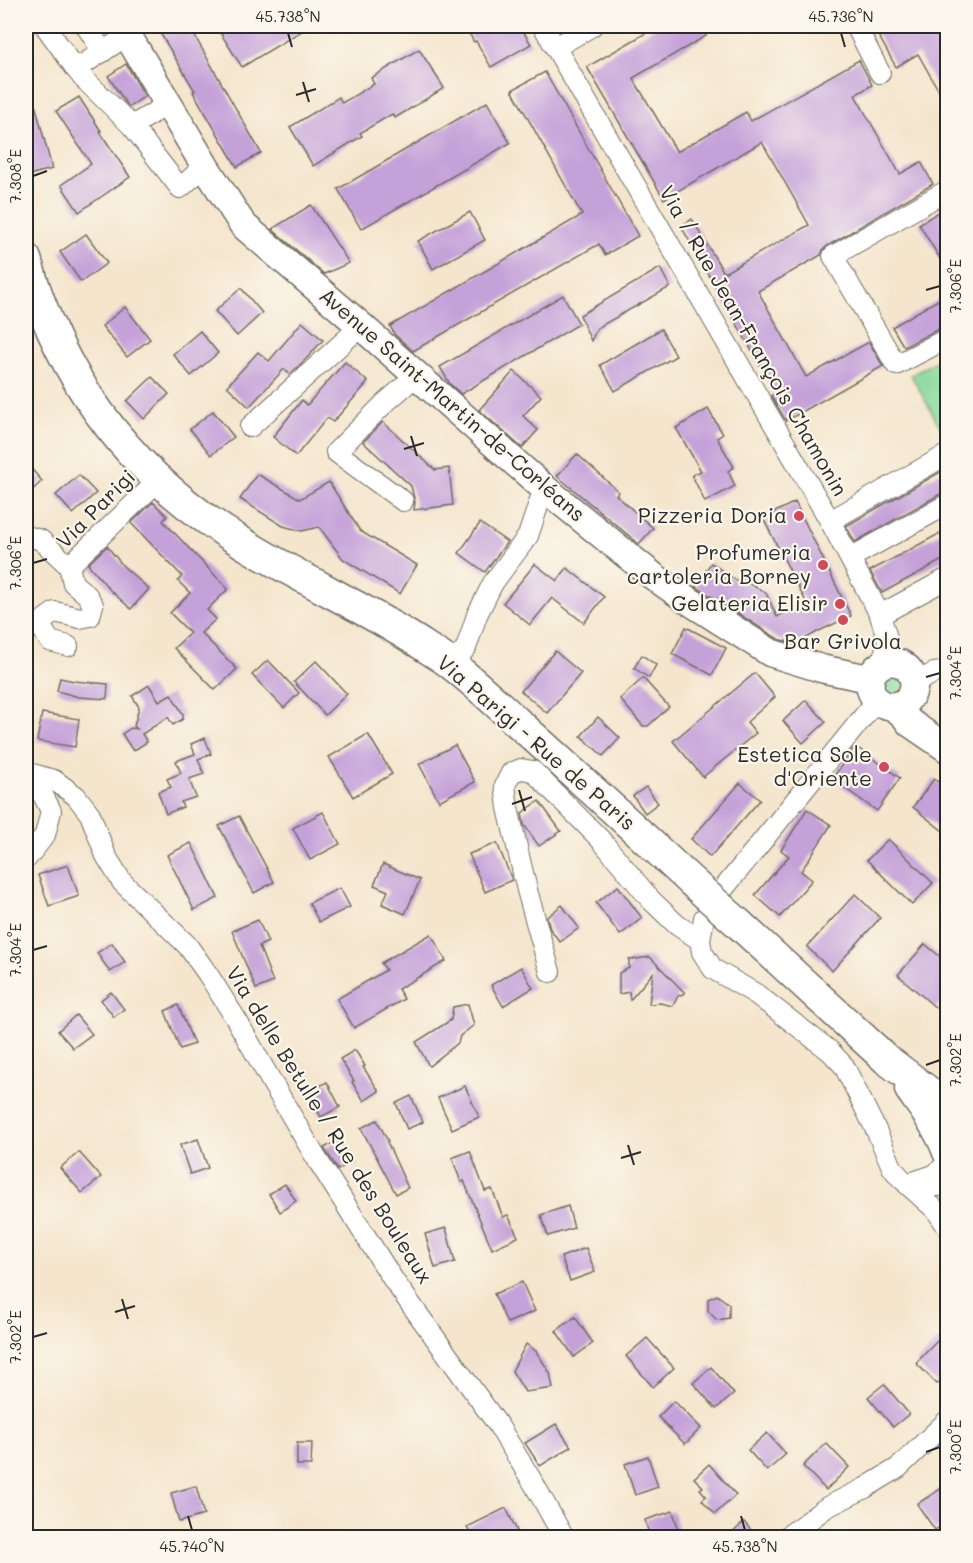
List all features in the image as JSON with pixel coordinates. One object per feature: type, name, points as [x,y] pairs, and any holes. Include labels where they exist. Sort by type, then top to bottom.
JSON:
[{"type":"main road","name":"Via Parigi - Rue de Paris","points":[[26,259],[32,283],[48,325],[72,372],[108,425],[125,446],[159,480],[215,525],[246,545],[390,624],[452,664],[536,738],[886,1059],[948,1109]]},
{"type":"main road","name":"Via Parigi - Rue de Paris","points":[[886,1059],[925,1109],[948,1152]]},
{"type":"street","points":[[45,26],[80,73],[132,126],[180,189],[205,166]]},
{"type":"street","points":[[86,26],[103,52]]},
{"type":"street","name":"Via / Rue Jean-François Chamonin","points":[[543,26],[830,521],[880,615],[888,641],[880,688]]},
{"type":"street","points":[[556,47],[592,26]]},
{"type":"street","points":[[856,26],[880,73]]},
{"type":"street","points":[[80,73],[125,30]]},
{"type":"street","name":"Avenue Saint-Martin-de-Corléans","points":[[125,30],[205,166],[243,225],[544,488],[653,576],[683,597],[771,653],[880,688],[910,723],[948,748]]},
{"type":"street","points":[[132,126],[168,104]]},
{"type":"street","points":[[948,190],[833,256],[896,365],[948,338]]},
{"type":"street","points":[[250,427],[361,326]]},
{"type":"street","points":[[403,501],[336,452],[417,375]]},
{"type":"street","points":[[830,521],[948,454]]},
{"type":"street","name":"Via Parigi","points":[[68,646],[50,641],[41,627],[45,619],[55,612],[80,618],[90,616],[93,606],[87,595],[73,584],[69,566],[159,480]]},
{"type":"street","points":[[452,664],[466,648],[477,615],[493,583],[528,536],[544,488]]},
{"type":"street","points":[[850,558],[948,504]]},
{"type":"street","points":[[26,537],[41,540],[69,566]]},
{"type":"street","points":[[880,615],[948,578]]},
{"type":"street","points":[[720,893],[880,688],[892,662],[904,666],[911,673],[914,683],[913,692],[908,700],[898,706],[880,688]]},
{"type":"street","points":[[914,683],[934,673],[948,671]]},
{"type":"street","points":[[550,972],[527,890],[508,808],[505,785],[511,773],[521,769],[533,771],[601,840],[651,900],[677,925],[700,940]]},
{"type":"street","name":"Via delle Betulle / Rue des Bouleaux","points":[[26,772],[54,780],[76,796],[90,814],[105,856],[122,882],[186,945],[207,973],[236,1018],[315,1156],[394,1281],[498,1425],[564,1538]]},
{"type":"street","points":[[26,788],[42,793],[51,811],[45,835],[26,858]]},
{"type":"street","points":[[704,918],[700,940],[702,952],[713,969],[756,994],[830,1051],[844,1066],[899,1178],[936,1210],[948,1228]]},
{"type":"street","points":[[907,1184],[934,1174],[948,1163]]},
{"type":"street","points":[[907,1184],[921,1188],[948,1185]]},
{"type":"street","points":[[785,1538],[827,1507],[898,1468],[948,1420]]},
{"type":"green space","points":[[947,355],[947,439],[911,375]]},
{"type":"green space","points":[[892,669],[902,674],[906,681],[905,690],[898,698],[881,694],[878,689],[878,678],[886,670]]},
{"type":"building","points":[[156,26],[189,26],[261,153],[237,167]]},
{"type":"building","points":[[216,26],[310,26],[242,67]]},
{"type":"building","points":[[465,26],[520,26],[531,44],[491,67]]},
{"type":"building","points":[[658,26],[719,26],[705,34],[706,36],[633,78],[677,152],[746,112],[751,121],[859,60],[872,85],[855,95],[900,174],[921,162],[933,184],[827,246],[821,255],[758,291],[806,377],[869,342],[883,366],[786,421],[771,396],[776,393],[681,226],[692,219],[724,273],[809,225],[762,142],[664,199],[587,67]]},
{"type":"building","points":[[873,26],[948,26],[948,107],[918,54],[896,67]]},
{"type":"building","points":[[419,49],[444,88],[395,118],[392,114],[360,133],[362,136],[313,166],[290,127],[339,97],[342,103],[374,84],[371,78]]},
{"type":"building","points":[[126,64],[145,96],[129,107],[108,76]]},
{"type":"building","points":[[545,72],[638,236],[605,255],[599,244],[413,351],[395,335],[390,326],[582,215],[512,90]]},
{"type":"building","points":[[30,85],[52,169],[29,175],[26,160],[26,86]]},
{"type":"building","points":[[79,97],[130,177],[79,212],[61,185],[91,164],[56,111]]},
{"type":"building","points":[[487,102],[510,143],[361,229],[338,189]]},
{"type":"building","points":[[311,205],[349,263],[324,274],[272,229]]},
{"type":"building","points":[[942,210],[948,219],[948,272],[919,224]]},
{"type":"building","points":[[470,212],[485,240],[433,269],[418,241]]},
{"type":"building","points":[[86,234],[107,263],[81,282],[60,252]]},
{"type":"building","points":[[660,268],[670,287],[597,328],[591,341],[580,315]]},
{"type":"building","points":[[241,288],[262,313],[237,336],[215,311]]},
{"type":"building","points":[[948,294],[948,326],[904,347],[892,327]]},
{"type":"building","points":[[563,295],[579,324],[461,394],[450,384],[440,367]]},
{"type":"building","points":[[125,307],[150,339],[127,357],[102,326]]},
{"type":"building","points":[[302,322],[323,340],[290,374],[284,369],[249,407],[227,386],[258,352],[269,361]]},
{"type":"building","points":[[661,329],[676,356],[615,391],[600,365]]},
{"type":"building","points":[[200,331],[218,353],[191,376],[173,354]]},
{"type":"building","points":[[345,362],[368,382],[333,422],[327,418],[296,456],[273,437],[302,400],[307,405]]},
{"type":"building","points":[[514,371],[541,396],[523,416],[538,430],[522,448],[479,410]]},
{"type":"building","points":[[152,377],[169,394],[144,419],[127,401]]},
{"type":"building","points":[[708,409],[723,434],[717,438],[734,467],[728,471],[735,486],[705,502],[692,475],[701,471],[676,428]]},
{"type":"building","points":[[213,411],[234,437],[211,455],[190,429]]},
{"type":"building","points":[[383,422],[435,470],[449,468],[453,505],[414,510],[415,502],[411,486],[363,442]]},
{"type":"building","points":[[577,454],[619,492],[616,495],[653,528],[639,544],[557,476]]},
{"type":"building","points":[[26,463],[42,481],[26,496]]},
{"type":"building","points":[[944,470],[948,477],[948,492],[942,493],[855,542],[846,526]]},
{"type":"building","points":[[257,474],[300,499],[329,482],[360,531],[417,565],[400,594],[343,559],[319,527],[302,531],[283,526],[240,499]]},
{"type":"building","points":[[79,475],[96,493],[73,514],[56,495]]},
{"type":"building","points":[[153,502],[167,516],[163,521],[228,589],[207,610],[216,619],[201,633],[237,669],[215,690],[174,648],[190,633],[170,613],[190,593],[178,581],[182,576],[131,523]]},
{"type":"building","points":[[795,502],[851,616],[796,644],[778,639],[695,586],[711,563],[737,581],[739,578],[766,593],[777,617],[806,602],[763,518]]},
{"type":"building","points":[[480,523],[507,542],[485,572],[459,553]]},
{"type":"building","points":[[948,529],[948,557],[882,593],[870,571]]},
{"type":"building","points":[[107,546],[123,566],[149,589],[131,609],[110,590],[88,564]]},
{"type":"building","points":[[535,564],[557,581],[567,568],[604,597],[584,623],[552,598],[530,625],[503,603]]},
{"type":"building","points":[[686,627],[726,648],[712,675],[672,654]]},
{"type":"building","points":[[555,651],[581,673],[547,713],[521,691]]},
{"type":"building","points":[[642,655],[656,665],[649,678],[634,668]]},
{"type":"building","points":[[268,660],[299,693],[284,708],[252,675]]},
{"type":"building","points":[[316,661],[347,694],[325,715],[294,682]]},
{"type":"building","points":[[755,673],[775,697],[747,722],[756,733],[703,777],[673,741]]},
{"type":"building","points":[[60,678],[108,684],[107,699],[79,697],[57,691]]},
{"type":"building","points":[[643,678],[669,707],[648,726],[643,726],[620,699]]},
{"type":"building","points":[[149,685],[159,701],[171,694],[183,714],[183,719],[173,725],[168,717],[142,734],[147,742],[133,751],[122,734],[131,728],[137,729],[134,726],[139,707],[132,696]]},
{"type":"building","points":[[806,700],[826,722],[803,743],[783,721]]},
{"type":"building","points":[[42,713],[79,719],[75,747],[37,741]]},
{"type":"building","points":[[598,717],[620,738],[603,756],[581,736]]},
{"type":"building","points":[[368,734],[392,774],[353,797],[329,757]]},
{"type":"building","points":[[205,738],[211,754],[198,759],[204,774],[189,779],[196,797],[181,802],[183,807],[166,814],[158,792],[171,787],[167,779],[181,773],[176,761],[195,754],[191,744]]},
{"type":"building","points":[[455,745],[475,782],[439,801],[419,764]]},
{"type":"building","points":[[855,746],[900,778],[877,811],[832,779]]},
{"type":"building","points":[[934,779],[948,789],[948,835],[913,807]]},
{"type":"building","points":[[740,783],[760,800],[710,857],[691,839]]},
{"type":"building","points":[[646,787],[658,803],[645,813],[633,796]]},
{"type":"building","points":[[539,801],[561,831],[539,846],[524,825],[522,813]]},
{"type":"building","points":[[807,809],[831,825],[801,871],[812,880],[780,917],[755,895],[789,856],[781,850]]},
{"type":"building","points":[[323,812],[340,844],[310,860],[293,828]]},
{"type":"building","points":[[239,816],[274,882],[254,893],[219,826]]},
{"type":"building","points":[[888,839],[933,883],[912,905],[867,860]]},
{"type":"building","points":[[191,843],[218,898],[194,910],[167,855]]},
{"type":"building","points":[[497,843],[512,880],[485,892],[469,854]]},
{"type":"building","points":[[383,864],[420,880],[405,914],[382,904],[388,891],[374,885]]},
{"type":"building","points":[[68,865],[79,896],[49,906],[38,875]]},
{"type":"building","points":[[618,886],[642,918],[620,935],[596,903]]},
{"type":"building","points":[[340,888],[350,907],[319,922],[309,903]]},
{"type":"building","points":[[855,894],[880,918],[832,971],[807,947]]},
{"type":"building","points":[[562,905],[579,928],[560,942],[550,929],[547,917]]},
{"type":"building","points":[[258,920],[268,942],[259,946],[273,982],[256,989],[232,931]]},
{"type":"building","points":[[431,934],[446,961],[398,989],[404,999],[354,1028],[337,999],[386,970],[381,963]]},
{"type":"building","points":[[112,943],[125,962],[110,972],[97,953]]},
{"type":"building","points":[[925,944],[948,963],[948,994],[936,1008],[898,975]]},
{"type":"building","points":[[650,957],[685,993],[678,996],[673,1006],[660,1003],[649,1004],[653,973],[630,1000],[629,992],[619,994],[619,973],[629,968],[629,960]]},
{"type":"building","points":[[521,967],[533,988],[503,1006],[491,985]]},
{"type":"building","points":[[111,992],[124,1009],[114,1017],[101,1000]]},
{"type":"building","points":[[468,1004],[474,1025],[460,1036],[458,1043],[429,1066],[416,1042],[451,1020],[453,1007]]},
{"type":"building","points":[[178,1005],[194,1044],[180,1049],[165,1011]]},
{"type":"building","points":[[76,1015],[92,1034],[73,1048],[58,1031]]},
{"type":"building","points":[[355,1050],[379,1091],[364,1101],[340,1059]]},
{"type":"building","points":[[327,1082],[340,1107],[321,1117],[308,1092]]},
{"type":"building","points":[[465,1086],[479,1117],[452,1129],[438,1098]]},
{"type":"building","points":[[411,1096],[423,1122],[407,1129],[396,1103]]},
{"type":"building","points":[[377,1120],[408,1188],[396,1194],[361,1128]]},
{"type":"building","points":[[198,1139],[208,1168],[190,1174],[180,1145]]},
{"type":"building","points":[[339,1140],[352,1161],[338,1170],[324,1148]]},
{"type":"building","points":[[470,1151],[485,1191],[492,1189],[503,1217],[508,1215],[518,1237],[492,1249],[452,1158]]},
{"type":"building","points":[[79,1152],[101,1177],[82,1193],[60,1168]]},
{"type":"building","points":[[285,1184],[296,1201],[280,1212],[269,1194]]},
{"type":"building","points":[[568,1206],[574,1228],[548,1236],[541,1215]]},
{"type":"building","points":[[446,1228],[455,1262],[435,1268],[425,1234]]},
{"type":"building","points":[[586,1248],[595,1272],[570,1281],[561,1257]]},
{"type":"building","points":[[522,1282],[535,1311],[507,1323],[494,1294]]},
{"type":"building","points":[[717,1295],[729,1304],[729,1318],[717,1320],[708,1311],[708,1299]]},
{"type":"building","points":[[575,1317],[593,1343],[574,1357],[556,1331]]},
{"type":"building","points":[[647,1338],[674,1368],[653,1387],[626,1356]]},
{"type":"building","points":[[939,1339],[948,1347],[948,1373],[937,1384],[916,1363]]},
{"type":"building","points":[[526,1344],[536,1351],[550,1373],[553,1388],[525,1392],[512,1371]]},
{"type":"building","points":[[711,1367],[734,1394],[716,1409],[693,1383]]},
{"type":"building","points":[[884,1384],[909,1414],[893,1427],[868,1397]]},
{"type":"building","points":[[674,1401],[701,1428],[685,1444],[658,1417]]},
{"type":"building","points":[[556,1424],[571,1447],[540,1466],[525,1443]]},
{"type":"building","points":[[767,1433],[786,1454],[767,1471],[748,1450]]},
{"type":"building","points":[[297,1443],[312,1443],[311,1465],[297,1465]]},
{"type":"building","points":[[826,1443],[849,1467],[826,1490],[803,1466]]},
{"type":"building","points":[[648,1456],[658,1487],[635,1495],[625,1464]]},
{"type":"building","points":[[709,1464],[736,1495],[715,1514],[702,1500],[706,1496],[700,1489],[703,1487],[694,1478]]},
{"type":"building","points":[[948,1484],[948,1522],[935,1530],[917,1504]]},
{"type":"building","points":[[196,1486],[204,1515],[179,1522],[171,1493]]},
{"type":"building","points":[[506,1508],[517,1531],[504,1538],[472,1538],[467,1527]]},
{"type":"building","points":[[673,1511],[681,1538],[650,1538],[645,1520]]},
{"type":"building","points":[[744,1522],[758,1538],[727,1538]]},
{"type":"place","name":"Pizzeria Doria","points":[[799,516]]},
{"type":"place","name":"Profumeria cartoleria Borney","points":[[823,565]]},
{"type":"place","name":"Gelateria Elisir","points":[[840,604]]},
{"type":"place","name":"Bar Grivola","points":[[843,620]]},
{"type":"place","name":"Estetica Sole d'Oriente","points":[[884,767]]}]
